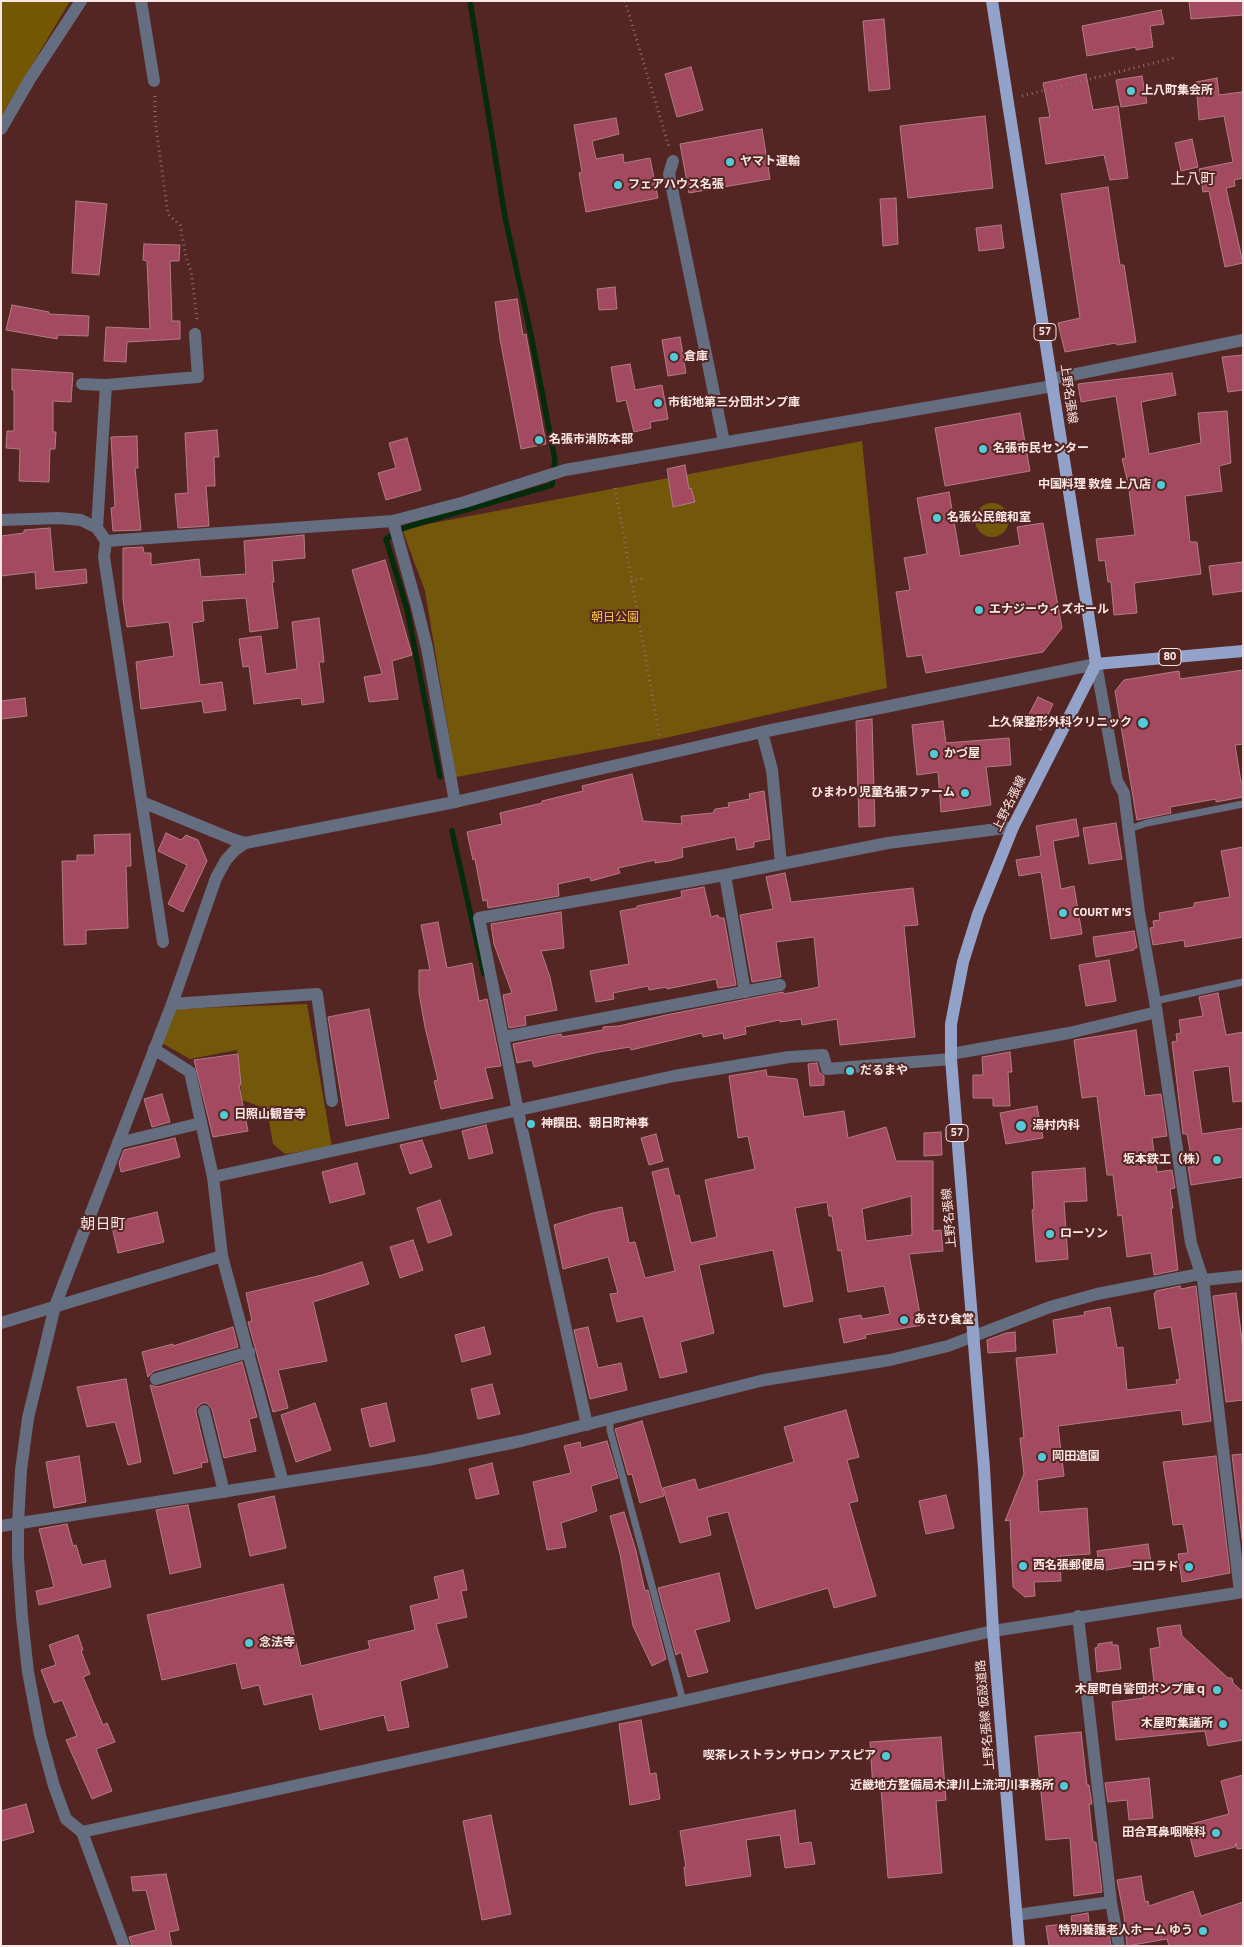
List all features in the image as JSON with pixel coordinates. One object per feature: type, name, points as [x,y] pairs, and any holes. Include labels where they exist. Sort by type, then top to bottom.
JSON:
[{"type":"main road","name":"上野名張線","points":[[992,1],[1096,664],[1013,827],[978,914],[962,962],[951,1024],[951,1056],[984,1468],[993,1631]]},
{"type":"main road","name":"80","points":[[1096,664],[1243,651]]},
{"type":"main road","name":"上野名張線 仮設道路","points":[[993,1631],[1019,1946]]},
{"type":"street","points":[[1,129],[30,79],[81,1]]},
{"type":"street","points":[[141,1],[154,81]]},
{"type":"street","points":[[673,161],[669,174],[724,442]]},
{"type":"street","points":[[82,384],[106,386],[198,377],[194,334]]},
{"type":"street","points":[[106,541],[393,523],[554,473],[1052,382],[1243,340]]},
{"type":"street","points":[[96,528],[106,386]]},
{"type":"street","points":[[1,520],[59,518],[81,520],[96,528],[106,541],[104,557],[163,942]]},
{"type":"street","points":[[393,523],[427,648],[454,802]]},
{"type":"street","points":[[82,1832],[683,1701],[993,1631],[1078,1616],[1241,1592],[1201,1277],[1191,1243],[1156,1006],[1139,912],[1124,793],[1117,781],[1096,664],[762,732],[454,802],[246,843],[226,860],[216,878],[172,1004],[55,1306],[28,1418],[21,1470],[18,1557],[28,1672],[40,1735],[54,1786],[66,1819],[82,1832],[124,1946]]},
{"type":"street","points":[[762,732],[772,770],[781,864]]},
{"type":"street","points":[[142,802],[246,843]]},
{"type":"street","points":[[587,1425],[518,1110],[480,918],[725,875],[888,843],[1013,827]]},
{"type":"street","points":[[725,875],[745,992]]},
{"type":"street","points":[[504,1037],[780,985]]},
{"type":"street","points":[[172,1004],[317,994],[332,1101]]},
{"type":"street","points":[[213,1178],[674,1076],[789,1057],[823,1055],[827,1069],[951,1056],[1069,1033],[1156,1006]]},
{"type":"street","points":[[154,1049],[190,1072],[213,1178],[222,1256],[283,1482]]},
{"type":"street","points":[[118,1143],[201,1123]]},
{"type":"street","points":[[1,1323],[222,1256]]},
{"type":"street","points":[[1,1526],[428,1460],[521,1441],[764,1380],[900,1358],[948,1346],[1050,1307],[1097,1294],[1201,1277],[1243,1276]]},
{"type":"street","points":[[156,1379],[249,1352]]},
{"type":"street","points":[[204,1411],[224,1492]]},
{"type":"street","points":[[1078,1616],[1111,1902],[1119,1946]]},
{"type":"street","points":[[1016,1915],[1111,1902]]},
{"type":"lane","points":[[1129,829],[1146,823],[1243,804]]},
{"type":"lane","points":[[1156,1006],[1243,982]]},
{"type":"lane","points":[[610,1419],[610,1430],[683,1701]]},
{"type":"path","points":[[625,1],[673,161]]},
{"type":"path","points":[[1008,99],[1174,58]]},
{"type":"path","points":[[154,81],[155,120],[168,214],[180,225],[186,257],[191,271],[198,328],[194,334]]},
{"type":"path","points":[[615,488],[660,739]]},
{"type":"path","points":[[631,581],[646,578]]},
{"type":"green space","name":"朝日公園","points":[[862,441],[887,688],[665,738],[456,777],[425,591],[402,529]]},
{"type":"green space","points":[[992,503],[1004,508],[1009,520],[1004,532],[992,537],[980,532],[975,520],[980,508]]},
{"type":"green space","points":[[307,1004],[332,1147],[285,1154],[273,1144],[267,1109],[242,1100],[237,1050],[190,1059],[160,1042],[175,1009]]},
{"type":"shaded area","points":[[1,1],[70,1],[1,117]]},
{"type":"building","points":[[1189,1],[1243,1],[1243,15],[1191,19]]},
{"type":"building","points":[[1161,10],[1164,24],[1150,26],[1153,47],[1136,50],[1136,47],[1087,56],[1082,26]]},
{"type":"building","points":[[884,19],[890,89],[869,91],[863,21]]},
{"type":"building","points":[[691,67],[703,110],[677,117],[665,74]]},
{"type":"building","points":[[1086,74],[1093,110],[1118,106],[1128,178],[1110,180],[1104,155],[1046,164],[1039,118],[1050,117],[1043,83]]},
{"type":"building","name":"上八町集会所","points":[[1142,76],[1147,103],[1121,107],[1116,80]]},
{"type":"building","points":[[1217,78],[1219,95],[1242,92],[1243,99],[1243,178],[1234,180],[1235,186],[1226,188],[1243,263],[1225,267],[1209,191],[1203,192],[1199,169],[1233,162],[1224,116],[1199,120],[1196,82]]},
{"type":"building","points":[[985,116],[993,188],[908,198],[900,126]]},
{"type":"building","name":"フェアハウス名張","points":[[616,118],[619,134],[592,141],[596,159],[623,154],[624,163],[650,158],[658,198],[586,212],[579,173],[582,172],[574,125]]},
{"type":"building","points":[[762,129],[770,179],[689,193],[680,144]]},
{"type":"building","points":[[1192,139],[1198,167],[1181,171],[1175,143]]},
{"type":"building","points":[[1108,187],[1120,265],[1124,265],[1136,342],[1117,345],[1116,343],[1065,352],[1058,323],[1080,318],[1061,194]]},
{"type":"building","points":[[896,198],[898,244],[883,246],[880,199]]},
{"type":"building","points":[[76,201],[107,204],[99,275],[72,273]]},
{"type":"building","points":[[1001,225],[1004,248],[979,251],[976,228]]},
{"type":"building","points":[[144,244],[180,245],[179,261],[170,261],[172,321],[180,321],[180,339],[127,342],[126,362],[104,361],[106,327],[150,329],[147,261],[143,260]]},
{"type":"building","points":[[615,287],[617,309],[599,310],[597,289]]},
{"type":"building","points":[[517,299],[523,335],[526,334],[546,444],[521,449],[500,339],[495,302]]},
{"type":"building","points":[[12,305],[49,312],[49,314],[89,316],[88,336],[58,335],[57,339],[6,330]]},
{"type":"building","name":"倉庫","points":[[680,337],[686,373],[668,376],[662,340]]},
{"type":"building","points":[[1243,355],[1243,390],[1228,392],[1222,357]]},
{"type":"building","points":[[630,364],[635,390],[662,385],[668,419],[650,422],[651,428],[634,432],[626,400],[617,402],[611,367]]},
{"type":"building","points":[[12,369],[73,373],[71,402],[53,401],[53,432],[56,432],[55,449],[50,449],[49,482],[19,481],[20,449],[6,448],[7,431],[14,431]]},
{"type":"building","points":[[1172,373],[1176,395],[1141,402],[1149,454],[1201,443],[1198,413],[1227,411],[1231,463],[1219,466],[1222,491],[1185,496],[1190,542],[1197,542],[1201,574],[1134,583],[1137,613],[1114,615],[1111,582],[1108,582],[1105,560],[1099,561],[1096,539],[1135,535],[1128,483],[1122,459],[1126,458],[1116,396],[1081,402],[1078,384]]},
{"type":"building","name":"名張市民センター","points":[[1020,413],[1030,471],[945,486],[935,428]]},
{"type":"building","points":[[217,430],[219,457],[214,457],[215,486],[206,486],[209,526],[178,528],[175,494],[188,493],[185,433]]},
{"type":"building","points":[[137,436],[138,468],[135,468],[141,530],[113,531],[111,508],[115,507],[111,437]]},
{"type":"building","points":[[407,438],[421,490],[386,500],[378,473],[396,468],[389,443]]},
{"type":"building","points":[[685,465],[689,489],[691,488],[695,502],[673,507],[667,469]]},
{"type":"building","name":"エナジーウィズホール","points":[[949,492],[960,556],[1020,545],[1017,527],[1043,523],[1062,628],[1043,652],[926,673],[922,655],[907,657],[896,592],[910,590],[904,558],[927,554],[917,498]]},
{"type":"building","points":[[50,528],[54,572],[86,569],[87,583],[36,589],[35,572],[1,576],[1,536],[24,533],[24,530]]},
{"type":"building","points":[[304,535],[305,558],[272,561],[274,582],[272,582],[278,628],[250,632],[246,598],[202,601],[204,621],[192,623],[200,685],[222,682],[226,710],[204,713],[202,701],[141,709],[136,662],[174,656],[169,622],[127,627],[123,599],[123,548],[143,547],[144,553],[151,553],[151,565],[199,559],[201,577],[246,574],[244,541]]},
{"type":"building","points":[[385,560],[412,655],[392,661],[398,699],[369,702],[364,677],[382,674],[352,570]]},
{"type":"building","points":[[1243,562],[1243,591],[1213,595],[1209,566]]},
{"type":"building","points":[[319,618],[324,662],[319,662],[324,702],[302,705],[301,698],[254,704],[249,666],[243,667],[239,639],[261,636],[266,674],[297,669],[292,622]]},
{"type":"building","points":[[1243,670],[1243,744],[1235,745],[1241,782],[1243,782],[1243,797],[1216,802],[1216,799],[1170,807],[1171,813],[1137,820],[1115,691],[1124,680],[1179,671],[1180,679]]},
{"type":"building","points":[[1038,697],[1053,704],[1041,730],[1025,722]]},
{"type":"building","points":[[25,698],[27,716],[1,719],[1,701]]},
{"type":"building","points":[[872,719],[875,826],[859,827],[856,721]]},
{"type":"building","points":[[943,721],[946,743],[1009,738],[1011,765],[986,767],[991,805],[941,812],[938,772],[917,775],[912,725]]},
{"type":"building","points":[[632,774],[643,821],[682,824],[681,816],[713,813],[715,809],[729,807],[728,803],[750,799],[749,794],[764,791],[770,839],[754,842],[754,847],[737,850],[735,837],[682,848],[683,857],[655,863],[655,860],[618,868],[620,873],[591,881],[590,877],[558,884],[559,896],[488,908],[487,900],[483,901],[475,859],[473,860],[467,832],[502,824],[500,813],[583,791],[582,786]]},
{"type":"building","points":[[1076,819],[1079,836],[1053,841],[1061,889],[1074,886],[1082,934],[1051,939],[1041,872],[1019,876],[1016,860],[1041,856],[1036,826]]},
{"type":"building","points":[[1116,823],[1122,859],[1089,864],[1083,828]]},
{"type":"building","points":[[166,833],[181,840],[186,835],[198,840],[207,861],[183,912],[168,904],[187,865],[158,851]]},
{"type":"building","points":[[130,834],[131,866],[126,866],[128,928],[86,930],[86,944],[64,945],[62,861],[77,861],[77,855],[93,855],[95,853],[94,835]]},
{"type":"building","points":[[1243,847],[1243,937],[1185,947],[1184,940],[1153,945],[1150,928],[1154,927],[1153,921],[1160,920],[1159,913],[1194,907],[1194,903],[1230,897],[1221,851]]},
{"type":"building","points":[[785,873],[791,902],[913,888],[918,925],[904,926],[915,1037],[840,1045],[837,1019],[802,1025],[801,1019],[780,1022],[780,1020],[745,1027],[746,1034],[724,1039],[723,1033],[703,1037],[702,1033],[631,1050],[630,1047],[599,1052],[534,1067],[532,1060],[517,1063],[513,1044],[561,1034],[562,1037],[603,1030],[603,1027],[619,1026],[783,992],[784,994],[819,987],[814,937],[776,942],[781,977],[752,982],[740,915],[773,909],[766,877]]},
{"type":"building","points":[[704,887],[711,917],[718,915],[719,918],[724,918],[736,985],[718,988],[716,979],[667,989],[667,987],[649,990],[648,986],[613,993],[614,999],[596,1002],[590,971],[629,964],[620,911],[682,897],[681,891]]},
{"type":"building","points":[[561,912],[564,948],[541,951],[550,977],[557,1010],[525,1016],[526,1025],[509,1028],[503,995],[512,993],[494,944],[491,924]]},
{"type":"building","points":[[438,922],[447,968],[472,963],[479,1001],[487,999],[501,1066],[485,1068],[493,1098],[441,1109],[434,1081],[438,1080],[419,993],[419,970],[430,970],[421,925]]},
{"type":"building","points":[[1134,931],[1137,948],[1096,957],[1093,937]]},
{"type":"building","points":[[1109,960],[1116,1001],[1086,1006],[1079,965]]},
{"type":"building","points":[[1218,993],[1226,1035],[1243,1032],[1243,1101],[1233,1102],[1229,1066],[1193,1071],[1202,1134],[1243,1128],[1243,1177],[1191,1185],[1188,1167],[1193,1167],[1187,1134],[1183,1134],[1172,1042],[1177,1041],[1176,1034],[1181,1033],[1179,1020],[1203,1016],[1199,997]]},
{"type":"building","points":[[369,1009],[389,1118],[346,1126],[328,1017]]},
{"type":"building","points":[[1136,1030],[1145,1096],[1161,1094],[1167,1136],[1152,1138],[1157,1172],[1172,1170],[1175,1188],[1170,1189],[1178,1270],[1154,1275],[1151,1253],[1127,1257],[1122,1215],[1118,1216],[1113,1175],[1107,1175],[1097,1096],[1082,1098],[1074,1040]]},
{"type":"building","points":[[1010,1052],[1012,1072],[1008,1072],[1010,1106],[993,1106],[993,1098],[973,1098],[973,1075],[983,1075],[982,1057]]},
{"type":"building","points":[[238,1054],[241,1085],[239,1085],[248,1131],[213,1137],[194,1060]]},
{"type":"building","points":[[817,1063],[819,1072],[824,1076],[824,1085],[810,1086],[808,1064]]},
{"type":"building","points":[[766,1070],[767,1076],[797,1079],[804,1117],[844,1111],[848,1138],[886,1127],[896,1161],[933,1161],[933,1231],[941,1230],[943,1251],[909,1254],[922,1325],[865,1335],[866,1338],[844,1343],[839,1319],[861,1315],[862,1319],[890,1314],[884,1286],[848,1292],[841,1250],[838,1251],[832,1216],[829,1216],[827,1202],[795,1208],[813,1301],[784,1307],[773,1250],[699,1265],[714,1333],[680,1342],[687,1372],[660,1378],[643,1316],[617,1322],[610,1294],[618,1293],[608,1257],[563,1269],[554,1225],[593,1213],[622,1207],[629,1243],[635,1242],[645,1278],[675,1271],[652,1172],[668,1168],[675,1196],[679,1195],[691,1243],[717,1237],[705,1180],[755,1169],[748,1136],[738,1138],[729,1076]],"holes":[[[911,1196],[912,1235],[866,1241],[862,1209]]]},
{"type":"building","points":[[162,1094],[170,1122],[152,1127],[144,1099]]},
{"type":"building","name":"湯村内科","points":[[1037,1106],[1043,1138],[1006,1144],[1000,1113]]},
{"type":"building","points":[[486,1125],[493,1153],[469,1159],[462,1131]]},
{"type":"building","points":[[941,1132],[942,1155],[924,1156],[924,1133]]},
{"type":"building","points":[[656,1134],[663,1161],[649,1165],[641,1138]]},
{"type":"building","points":[[175,1138],[180,1157],[121,1172],[119,1163],[124,1150]]},
{"type":"building","points":[[422,1140],[432,1167],[410,1174],[400,1145]]},
{"type":"building","points":[[357,1163],[365,1194],[330,1203],[322,1172]]},
{"type":"building","points":[[1085,1168],[1087,1201],[1064,1202],[1068,1259],[1036,1262],[1032,1210],[1034,1209],[1032,1172]]},
{"type":"building","points":[[440,1200],[452,1235],[428,1243],[417,1208]]},
{"type":"building","points":[[157,1212],[164,1242],[118,1253],[111,1223]]},
{"type":"building","points":[[413,1240],[423,1270],[400,1278],[390,1247]]},
{"type":"building","points":[[362,1262],[369,1284],[313,1302],[327,1361],[278,1370],[288,1408],[273,1412],[248,1322],[252,1321],[246,1293],[322,1275]]},
{"type":"building","points":[[1180,1286],[1181,1289],[1196,1286],[1211,1421],[1183,1425],[1181,1410],[1058,1426],[1064,1476],[1037,1480],[1039,1512],[1087,1508],[1090,1554],[1060,1556],[1061,1581],[1034,1582],[1035,1596],[1025,1597],[1013,1587],[1010,1520],[1005,1521],[1024,1474],[1020,1438],[1024,1438],[1016,1358],[1057,1354],[1053,1320],[1085,1315],[1084,1312],[1110,1307],[1117,1348],[1123,1347],[1127,1390],[1177,1384],[1176,1380],[1180,1379],[1171,1327],[1159,1329],[1154,1293]]},
{"type":"building","points":[[1236,1293],[1243,1349],[1243,1400],[1226,1402],[1213,1296]]},
{"type":"building","points":[[233,1327],[238,1347],[154,1371],[148,1377],[142,1352],[173,1344],[173,1346]]},
{"type":"building","points":[[484,1327],[491,1354],[462,1362],[455,1335]]},
{"type":"building","points":[[588,1327],[598,1368],[621,1363],[627,1390],[590,1399],[574,1330]]},
{"type":"building","points":[[1015,1332],[1016,1351],[988,1353],[987,1340],[1006,1333]]},
{"type":"building","points":[[242,1362],[257,1417],[249,1419],[256,1451],[224,1458],[212,1409],[207,1403],[202,1403],[196,1408],[196,1413],[208,1462],[201,1463],[202,1467],[174,1474],[150,1385],[158,1387]]},
{"type":"building","points":[[126,1379],[141,1462],[128,1465],[115,1422],[87,1427],[77,1387]]},
{"type":"building","points":[[492,1384],[500,1414],[478,1419],[471,1389]]},
{"type":"building","points":[[315,1403],[331,1450],[296,1462],[281,1415]]},
{"type":"building","points":[[386,1403],[395,1441],[370,1447],[361,1409]]},
{"type":"building","points":[[846,1410],[859,1457],[847,1460],[858,1501],[849,1503],[876,1596],[834,1608],[828,1588],[756,1609],[728,1512],[707,1517],[711,1535],[680,1543],[663,1488],[695,1479],[698,1490],[794,1462],[784,1427]]},
{"type":"building","points":[[642,1421],[664,1496],[640,1503],[632,1474],[628,1475],[615,1429]]},
{"type":"building","points":[[607,1441],[618,1478],[591,1486],[597,1511],[561,1523],[566,1547],[547,1550],[533,1482],[571,1473],[564,1446],[580,1442],[581,1448]]},
{"type":"building","points":[[1243,1454],[1243,1546],[1232,1455]]},
{"type":"building","points":[[79,1456],[86,1502],[54,1508],[46,1462]]},
{"type":"building","points":[[1216,1456],[1230,1573],[1182,1582],[1178,1554],[1188,1553],[1183,1524],[1173,1525],[1163,1462]]},
{"type":"building","points":[[492,1463],[499,1494],[476,1499],[469,1469]]},
{"type":"building","points":[[946,1495],[954,1528],[926,1534],[919,1501]]},
{"type":"building","points":[[274,1496],[286,1548],[250,1556],[238,1504]]},
{"type":"building","points":[[188,1505],[201,1567],[170,1574],[156,1510]]},
{"type":"building","points":[[624,1512],[636,1551],[645,1591],[648,1590],[666,1659],[652,1666],[633,1626],[620,1554],[610,1516]]},
{"type":"building","points":[[67,1524],[73,1546],[76,1545],[82,1565],[105,1560],[111,1587],[39,1605],[36,1591],[54,1587],[39,1529]]},
{"type":"building","points":[[1148,1544],[1151,1563],[1100,1571],[1097,1551]]},
{"type":"building","points":[[463,1570],[467,1590],[461,1591],[467,1617],[436,1624],[448,1667],[400,1681],[409,1727],[388,1731],[384,1715],[320,1730],[312,1694],[264,1705],[259,1685],[242,1689],[236,1663],[162,1680],[147,1615],[283,1584],[301,1666],[370,1649],[368,1641],[415,1630],[410,1606],[439,1599],[434,1577]]},
{"type":"building","points":[[719,1573],[730,1621],[695,1630],[708,1672],[688,1677],[681,1652],[676,1655],[658,1588]]},
{"type":"building","points":[[1180,1625],[1182,1636],[1228,1678],[1232,1678],[1233,1683],[1243,1692],[1243,1740],[1208,1746],[1205,1731],[1116,1740],[1112,1702],[1144,1698],[1142,1684],[1154,1682],[1150,1649],[1160,1647],[1157,1628]]},
{"type":"building","points":[[78,1635],[83,1650],[81,1651],[90,1674],[83,1677],[103,1725],[107,1723],[115,1742],[96,1749],[112,1791],[92,1799],[66,1740],[77,1736],[62,1700],[54,1703],[41,1670],[56,1665],[49,1645]]},
{"type":"building","points":[[1112,1642],[1112,1645],[1118,1645],[1121,1669],[1097,1672],[1095,1648],[1098,1647],[1098,1644]]},
{"type":"building","points":[[641,1720],[650,1774],[656,1773],[660,1799],[630,1805],[619,1724]]},
{"type":"building","name":"近畿地方整備局木津川上流河川事務所","points":[[1081,1732],[1087,1785],[1089,1785],[1092,1804],[1089,1804],[1093,1842],[1096,1842],[1102,1892],[1074,1896],[1070,1838],[1046,1840],[1035,1736]]},
{"type":"building","points":[[941,1737],[946,1800],[936,1801],[942,1873],[888,1878],[881,1788],[873,1789],[870,1742]]},
{"type":"building","name":"田合耳鼻咽喉科","points":[[1243,1775],[1243,1848],[1237,1849],[1236,1843],[1235,1847],[1195,1857],[1187,1825],[1229,1814],[1221,1781]]},
{"type":"building","points":[[1149,1778],[1153,1818],[1129,1820],[1127,1800],[1108,1802],[1105,1783]]},
{"type":"building","points":[[26,1804],[34,1832],[1,1841],[1,1811]]},
{"type":"building","points":[[795,1810],[799,1844],[811,1842],[815,1864],[785,1868],[780,1835],[746,1840],[751,1876],[686,1886],[684,1867],[686,1867],[680,1831]]},
{"type":"building","points":[[491,1815],[511,1914],[482,1920],[463,1821]]},
{"type":"building","points":[[166,1874],[179,1930],[169,1932],[172,1946],[132,1946],[129,1937],[156,1930],[146,1890],[133,1891],[131,1877]]},
{"type":"building","name":"特別養護老人ホーム ゆう","points":[[1141,1876],[1145,1902],[1148,1901],[1149,1906],[1193,1891],[1201,1916],[1243,1902],[1243,1946],[1169,1946],[1167,1939],[1127,1946],[1124,1916],[1117,1880]]},
{"type":"building","points":[[1088,1913],[1091,1937],[1109,1934],[1111,1946],[1049,1946],[1046,1926],[1072,1923],[1071,1916]]},
{"type":"waterway","points":[[440,777],[407,609],[386,539],[410,526],[552,485],[555,460],[532,340],[505,217],[470,1]]},
{"type":"waterway","points":[[452,831],[484,974]]},
{"type":"place","name":"上八町集会所","points":[[1131,91]]},
{"type":"place","name":"ヤマト運輸","points":[[730,162]]},
{"type":"place","name":"フェアハウス名張","points":[[618,185]]},
{"type":"place","name":"倉庫","points":[[674,357]]},
{"type":"place","name":"市街地第三分団ポンプ庫","points":[[658,403]]},
{"type":"place","name":"名張市消防本部","points":[[539,440]]},
{"type":"place","name":"名張市民センター","points":[[983,449]]},
{"type":"place","name":"中国料理 敦煌 上八店","points":[[1161,485]]},
{"type":"place","name":"名張公民館和室","points":[[937,518]]},
{"type":"place","name":"エナジーウィズホール","points":[[979,610]]},
{"type":"place","name":"上久保整形外科クリニック","points":[[1143,723]]},
{"type":"place","name":"かづ屋","points":[[934,754]]},
{"type":"place","name":"ひまわり児童名張ファーム","points":[[965,793]]},
{"type":"place","name":"COURT M'S","points":[[1063,913]]},
{"type":"place","name":"だるまや","points":[[850,1071]]},
{"type":"place","name":"日照山観音寺","points":[[224,1115]]},
{"type":"place","name":"神饌田、朝日町神事","points":[[531,1124]]},
{"type":"place","name":"湯村内科","points":[[1021,1126]]},
{"type":"place","name":"坂本鉄工（株）","points":[[1217,1160]]},
{"type":"place","name":"ローソン","points":[[1050,1234]]},
{"type":"place","name":"あさひ食堂","points":[[904,1320]]},
{"type":"place","name":"岡田造園","points":[[1042,1457]]},
{"type":"place","name":"西名張郵便局","points":[[1023,1566]]},
{"type":"place","name":"コロラド","points":[[1189,1567]]},
{"type":"place","name":"念法寺","points":[[249,1643]]},
{"type":"place","name":"木屋町自警団ポンプ庫ｑ","points":[[1217,1690]]},
{"type":"place","name":"木屋町集議所","points":[[1223,1724]]},
{"type":"place","name":"喫茶レストラン サロン アスピア","points":[[886,1756]]},
{"type":"place","name":"近畿地方整備局木津川上流河川事務所","points":[[1064,1786]]},
{"type":"place","name":"田合耳鼻咽喉科","points":[[1216,1833]]},
{"type":"place","name":"特別養護老人ホーム ゆう","points":[[1203,1931]]},
{"type":"district","name":"上八町","points":[[1193,180]]},
{"type":"district","name":"朝日町","points":[[103,1225]]}]
